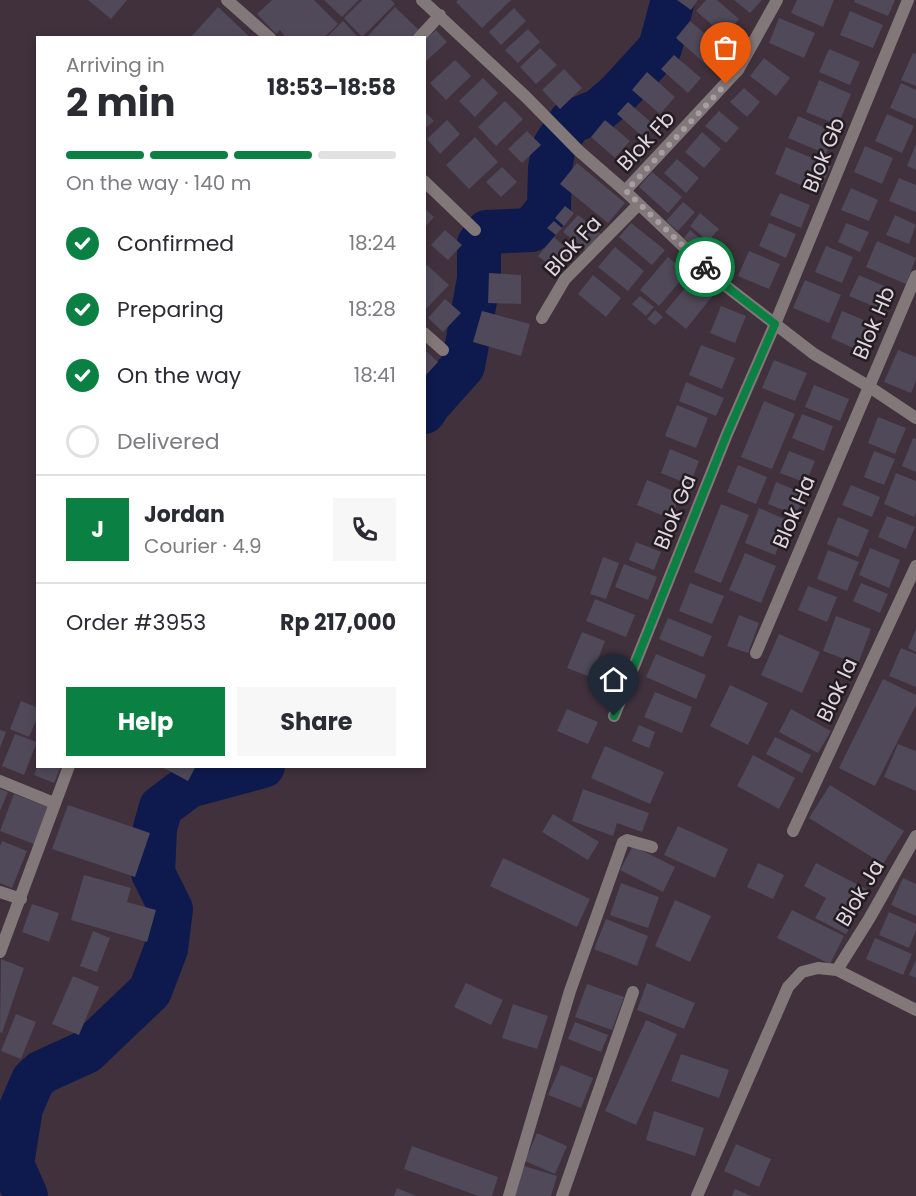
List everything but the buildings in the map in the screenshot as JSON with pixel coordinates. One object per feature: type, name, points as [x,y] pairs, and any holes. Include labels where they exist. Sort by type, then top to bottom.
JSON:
[{"type":"street","points":[[227,0],[268,36]]},
{"type":"street","points":[[422,0],[572,144],[626,191],[638,205],[722,283],[814,354],[916,418]]},
{"type":"street","name":"Blok Fb","points":[[626,191],[738,70],[777,0]]},
{"type":"street","name":"Blok Gb","points":[[775,324],[908,0]]},
{"type":"street","points":[[421,36],[440,15]]},
{"type":"street","points":[[426,183],[475,230]]},
{"type":"street","name":"Blok Fa","points":[[542,318],[565,279],[638,205]]},
{"type":"street","name":"Blok Hb","points":[[868,386],[916,276]]},
{"type":"street","name":"Blok Ga","points":[[614,716],[727,434],[775,324]]},
{"type":"street","points":[[426,335],[443,350]]},
{"type":"street","name":"Blok Ha","points":[[756,653],[868,386]]},
{"type":"street","name":"Blok Ia","points":[[793,831],[916,566]]},
{"type":"street","points":[[0,952],[68,768]]},
{"type":"street","points":[[0,781],[54,803]]},
{"type":"street","name":"Blok Ja","points":[[837,970],[916,836]]},
{"type":"street","points":[[508,1196],[570,991],[623,842],[627,840],[652,847]]},
{"type":"street","points":[[0,892],[21,898]]},
{"type":"street","points":[[697,1196],[788,987],[802,972],[818,968],[837,970],[916,1010]]},
{"type":"street","points":[[562,1196],[633,992]]},
{"type":"waterway","points":[[426,409],[463,366],[479,279],[479,244],[487,232],[531,230],[549,208],[550,168],[554,147],[570,122],[598,111],[618,94],[660,48],[673,0]]},
{"type":"waterway","points":[[26,1196],[12,1164],[21,1108],[33,1080],[42,1072],[86,1052],[150,991],[166,949],[171,909],[153,873],[155,828],[161,807],[189,786],[256,768]]},
{"type":"way so far","points":[[705,267],[626,191],[726,84]]},
{"type":"route","points":[[614,716],[727,434],[775,324],[705,267]]}]
